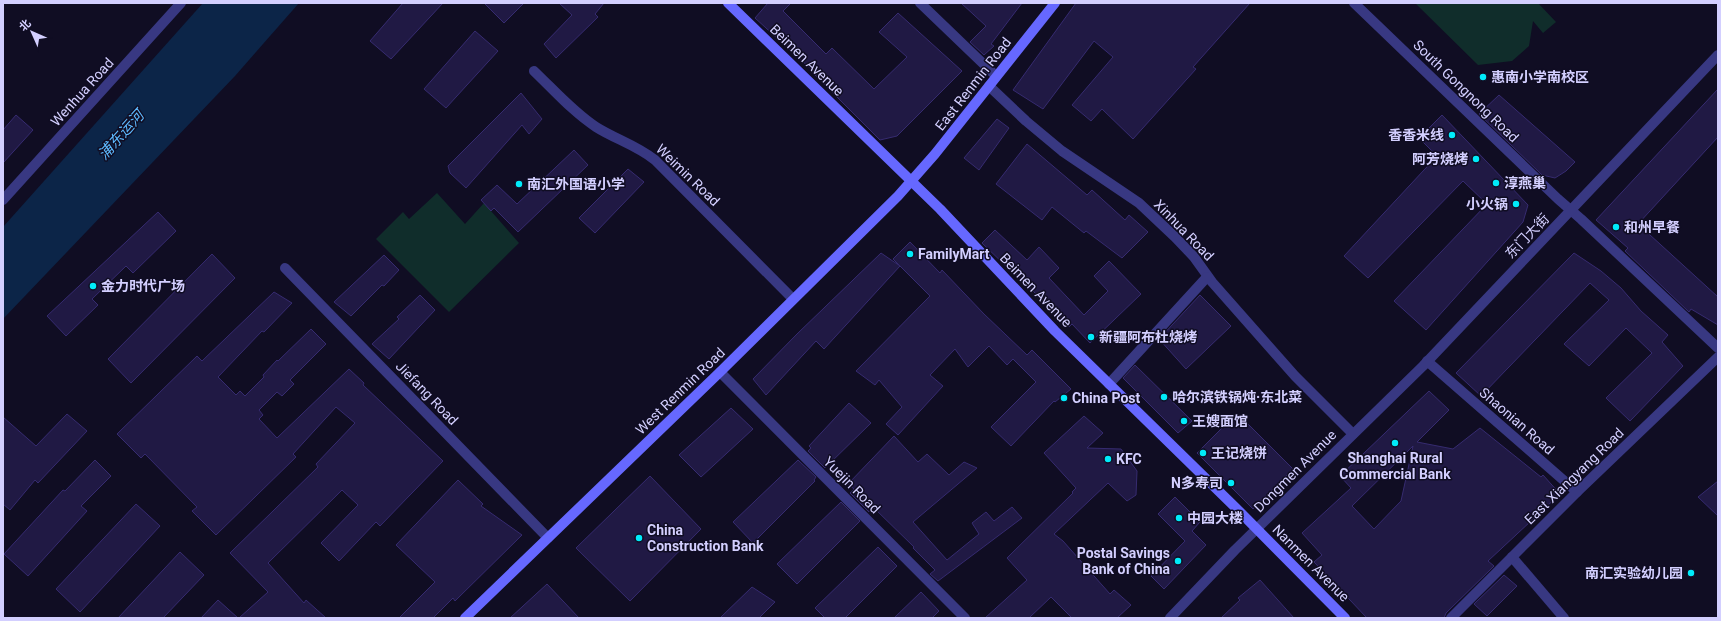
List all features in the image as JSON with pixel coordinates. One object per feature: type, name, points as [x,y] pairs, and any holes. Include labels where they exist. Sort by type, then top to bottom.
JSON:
[{"type":"street","name":"Wenhua Road","points":[[3,200],[181,3]]},
{"type":"street","name":"Beimen Avenue","points":[[728,3],[912,181],[1055,331],[1257,529]]},
{"type":"street","points":[[920,3],[996,76]]},
{"type":"street","name":"East Renmin Road","points":[[912,181],[1055,3]]},
{"type":"street","name":"South Gongnong Road","points":[[1354,3],[1718,348]]},
{"type":"street","name":"东门大街","points":[[1353,434],[1427,361],[1718,55]]},
{"type":"street","name":"Weimin Road","points":[[534,71],[585,119],[597,127],[634,145],[655,160],[793,299]]},
{"type":"street","name":"Xinhua Road","points":[[989,86],[1026,121],[1062,151],[1139,204],[1194,257],[1207,277],[1295,376],[1353,434]]},
{"type":"street","name":"West Renmin Road","points":[[465,618],[720,372],[912,181]]},
{"type":"street","name":"Jiefang Road","points":[[285,268],[548,538]]},
{"type":"street","points":[[1109,384],[1207,277]]},
{"type":"street","name":"East Xiangyang Road","points":[[1451,618],[1577,492],[1718,357]]},
{"type":"street","name":"Shaonian Road","points":[[1427,361],[1577,492]]},
{"type":"street","name":"Yuejin Road","points":[[720,372],[965,618]]},
{"type":"street","name":"Dongmen Avenue","points":[[1170,618],[1353,434]]},
{"type":"street","name":"Nanmen Avenue","points":[[1257,529],[1345,618]]},
{"type":"street","points":[[1512,557],[1564,618]]},
{"type":"green space","points":[[1415,3],[1538,3],[1556,22],[1543,33],[1533,21],[1529,46],[1512,61],[1478,65]]},
{"type":"green space","points":[[437,193],[465,224],[484,203],[519,243],[449,312],[376,239],[403,212],[409,219]]},
{"type":"water","name":"浦东运河","points":[[203,3],[299,3],[235,76],[3,319],[3,227]]},
{"type":"building","points":[[403,3],[443,3],[391,59],[370,41]]},
{"type":"building","points":[[484,3],[524,3],[504,23]]},
{"type":"building","points":[[559,3],[604,3],[595,14],[598,17],[556,58],[544,44],[572,15]]},
{"type":"building","points":[[768,3],[791,3],[783,11],[826,54],[832,48],[874,89],[907,57],[879,32],[898,13],[962,71],[897,136],[880,140],[810,70],[811,69],[755,18]]},
{"type":"building","points":[[961,3],[1022,3],[991,44],[994,46],[984,55],[970,42],[986,26]]},
{"type":"building","points":[[1076,3],[1250,3],[1193,67],[1196,69],[1133,139],[1102,109],[1091,121],[1072,105],[1113,57],[1094,41],[1043,109],[1013,90]]},
{"type":"building","points":[[475,31],[498,51],[446,108],[424,89]]},
{"type":"building","points":[[1718,89],[1718,137],[1638,224],[1718,297],[1718,325],[1691,309],[1689,312],[1625,251],[1628,248],[1596,220]]},
{"type":"building","points":[[521,93],[542,119],[529,134],[522,125],[466,188],[450,173],[448,166]]},
{"type":"building","points":[[1499,95],[1575,162],[1566,171],[1555,178],[1542,175],[1479,114]]},
{"type":"building","points":[[16,115],[33,130],[3,163],[3,130]]},
{"type":"building","points":[[1442,115],[1528,205],[1523,222],[1426,330],[1394,301],[1487,204],[1463,181],[1368,278],[1344,256],[1437,156],[1419,138]]},
{"type":"building","points":[[997,119],[1009,128],[979,170],[964,158]]},
{"type":"building","points":[[1027,144],[1087,195],[1092,190],[1125,220],[1129,215],[1148,232],[1122,258],[1086,231],[1084,233],[1052,207],[1042,220],[996,184]]},
{"type":"building","points":[[574,150],[588,165],[518,232],[494,208],[491,211],[481,200],[497,185],[517,204]]},
{"type":"building","points":[[628,169],[644,182],[595,233],[579,218]]},
{"type":"building","name":"金力时代广场","points":[[158,212],[176,231],[133,273],[126,266],[92,299],[98,305],[66,336],[47,316]]},
{"type":"building","points":[[995,230],[1027,260],[1039,247],[1059,268],[1049,278],[1084,315],[1108,291],[1094,276],[1109,261],[1141,294],[1090,343],[1072,324],[1069,327],[1010,268],[1009,269],[982,243]]},
{"type":"building","points":[[910,242],[940,273],[942,270],[984,314],[1027,355],[1032,350],[1071,389],[1055,402],[1054,401],[1011,446],[991,427],[1036,382],[1013,359],[1007,365],[989,346],[968,367],[955,349],[930,375],[943,386],[898,435],[886,424],[902,407],[879,380],[875,385],[856,371],[930,296],[893,259]]},
{"type":"building","points":[[881,253],[900,266],[824,349],[816,341],[766,395],[753,379],[797,334]]},
{"type":"building","points":[[1574,253],[1601,271],[1621,288],[1641,311],[1668,335],[1662,342],[1683,366],[1630,421],[1606,398],[1652,353],[1626,328],[1589,366],[1564,344],[1609,300],[1590,283],[1481,396],[1456,373]]},
{"type":"building","points":[[212,254],[235,278],[131,383],[108,359]]},
{"type":"building","points":[[384,255],[399,270],[351,316],[334,302]]},
{"type":"building","points":[[274,292],[292,303],[264,332],[262,331],[218,377],[236,395],[240,391],[245,396],[264,377],[263,375],[277,360],[278,361],[311,329],[326,344],[290,380],[294,384],[282,396],[277,392],[259,410],[263,415],[259,419],[277,438],[349,369],[364,383],[363,385],[443,461],[380,526],[376,522],[339,561],[321,543],[358,505],[342,490],[268,563],[304,603],[306,600],[326,618],[239,618],[268,592],[230,553],[318,467],[316,464],[355,423],[336,407],[293,454],[296,457],[216,535],[192,511],[197,507],[145,454],[141,458],[117,434],[197,356],[202,361]]},
{"type":"building","points":[[420,295],[435,310],[389,359],[372,344],[399,319],[397,317]]},
{"type":"building","points":[[1200,295],[1231,326],[1186,369],[1159,339]]},
{"type":"building","points":[[1135,365],[1192,421],[1178,433],[1123,378]]},
{"type":"building","points":[[1429,391],[1449,410],[1417,442],[1453,449],[1480,428],[1541,477],[1543,475],[1560,494],[1488,561],[1494,566],[1446,613],[1444,618],[1367,618],[1314,562],[1322,555],[1302,533],[1351,488],[1340,476]],"holes":[[[1413,446],[1401,501],[1374,529],[1352,506]]]},
{"type":"building","points":[[849,403],[871,423],[825,468],[808,451],[811,448],[809,446]]},
{"type":"building","points":[[731,408],[753,429],[701,477],[679,455]]},
{"type":"building","points":[[1237,413],[1293,469],[1253,509],[1197,453]]},
{"type":"building","points":[[67,414],[87,431],[38,483],[35,480],[10,510],[3,504],[3,417],[36,446]]},
{"type":"building","points":[[1084,416],[1103,433],[1087,448],[1121,449],[1137,471],[1136,495],[1127,501],[1108,483],[1054,534],[1063,541],[1110,594],[1114,590],[1131,605],[1117,618],[1072,618],[1051,597],[1029,618],[985,618],[1027,580],[1007,558],[1073,493],[1072,492],[1076,488],[1044,453]]},
{"type":"building","points":[[894,436],[918,462],[927,454],[949,475],[964,462],[977,468],[913,522],[947,560],[979,534],[972,523],[986,512],[994,521],[1012,507],[1022,518],[938,581],[930,574],[935,570],[913,548],[914,547],[873,507],[869,512],[850,493],[854,489],[848,484]]},
{"type":"building","points":[[95,460],[111,476],[81,506],[87,511],[28,576],[4,554],[63,490],[65,491]]},
{"type":"building","points":[[798,460],[816,477],[814,480],[815,481],[753,543],[733,522]]},
{"type":"building","name":"China Construction Bank","points":[[650,476],[701,529],[630,601],[576,548]]},
{"type":"building","points":[[458,480],[483,504],[481,506],[522,535],[455,601],[453,598],[433,618],[399,618],[435,582],[396,545]]},
{"type":"building","points":[[1718,481],[1718,516],[1698,497]]},
{"type":"building","points":[[1175,497],[1200,522],[1192,531],[1206,545],[1164,589],[1151,576],[1185,541],[1158,514]]},
{"type":"building","points":[[841,502],[860,521],[797,584],[777,564]]},
{"type":"building","points":[[136,504],[160,526],[80,612],[56,589]]},
{"type":"building","points":[[878,547],[897,566],[845,618],[825,618],[815,608]]},
{"type":"building","points":[[180,552],[204,575],[163,618],[118,618]]},
{"type":"building","points":[[1504,575],[1517,586],[1487,616],[1474,604]]},
{"type":"building","points":[[1260,580],[1294,618],[1221,618],[1240,600],[1238,598]]},
{"type":"building","points":[[547,584],[579,618],[510,618]]},
{"type":"building","points":[[752,587],[775,602],[759,618],[720,618]]},
{"type":"building","points":[[921,592],[939,611],[932,618],[894,618]]},
{"type":"building","points":[[218,600],[238,618],[201,618]]},
{"type":"place","name":"惠南小学南校区","points":[[1483,77]]},
{"type":"place","name":"香香米线","points":[[1452,135]]},
{"type":"place","name":"阿芳烧烤","points":[[1476,159]]},
{"type":"place","name":"淳燕巢","points":[[1496,183]]},
{"type":"place","name":"南汇外国语小学","points":[[519,184]]},
{"type":"place","name":"小火锅","points":[[1516,204]]},
{"type":"place","name":"和州早餐","points":[[1616,227]]},
{"type":"place","name":"FamilyMart","points":[[910,254]]},
{"type":"place","name":"金力时代广场","points":[[93,286]]},
{"type":"place","name":"新疆阿布杜烧烤","points":[[1091,337]]},
{"type":"place","name":"哈尔滨铁锅炖·东北菜","points":[[1164,397]]},
{"type":"place","name":"China Post","points":[[1064,398]]},
{"type":"place","name":"王嫂面馆","points":[[1184,421]]},
{"type":"place","name":"Shanghai Rural Commercial Bank","points":[[1395,443]]},
{"type":"place","name":"王记烧饼","points":[[1203,453]]},
{"type":"place","name":"KFC","points":[[1108,459]]},
{"type":"place","name":"N多寿司","points":[[1231,483]]},
{"type":"place","name":"中园大楼","points":[[1179,518]]},
{"type":"place","name":"China Construction Bank","points":[[639,538]]},
{"type":"place","name":"Postal Savings Bank of China","points":[[1178,561]]},
{"type":"place","name":"南汇实验幼儿园","points":[[1691,573]]}]
